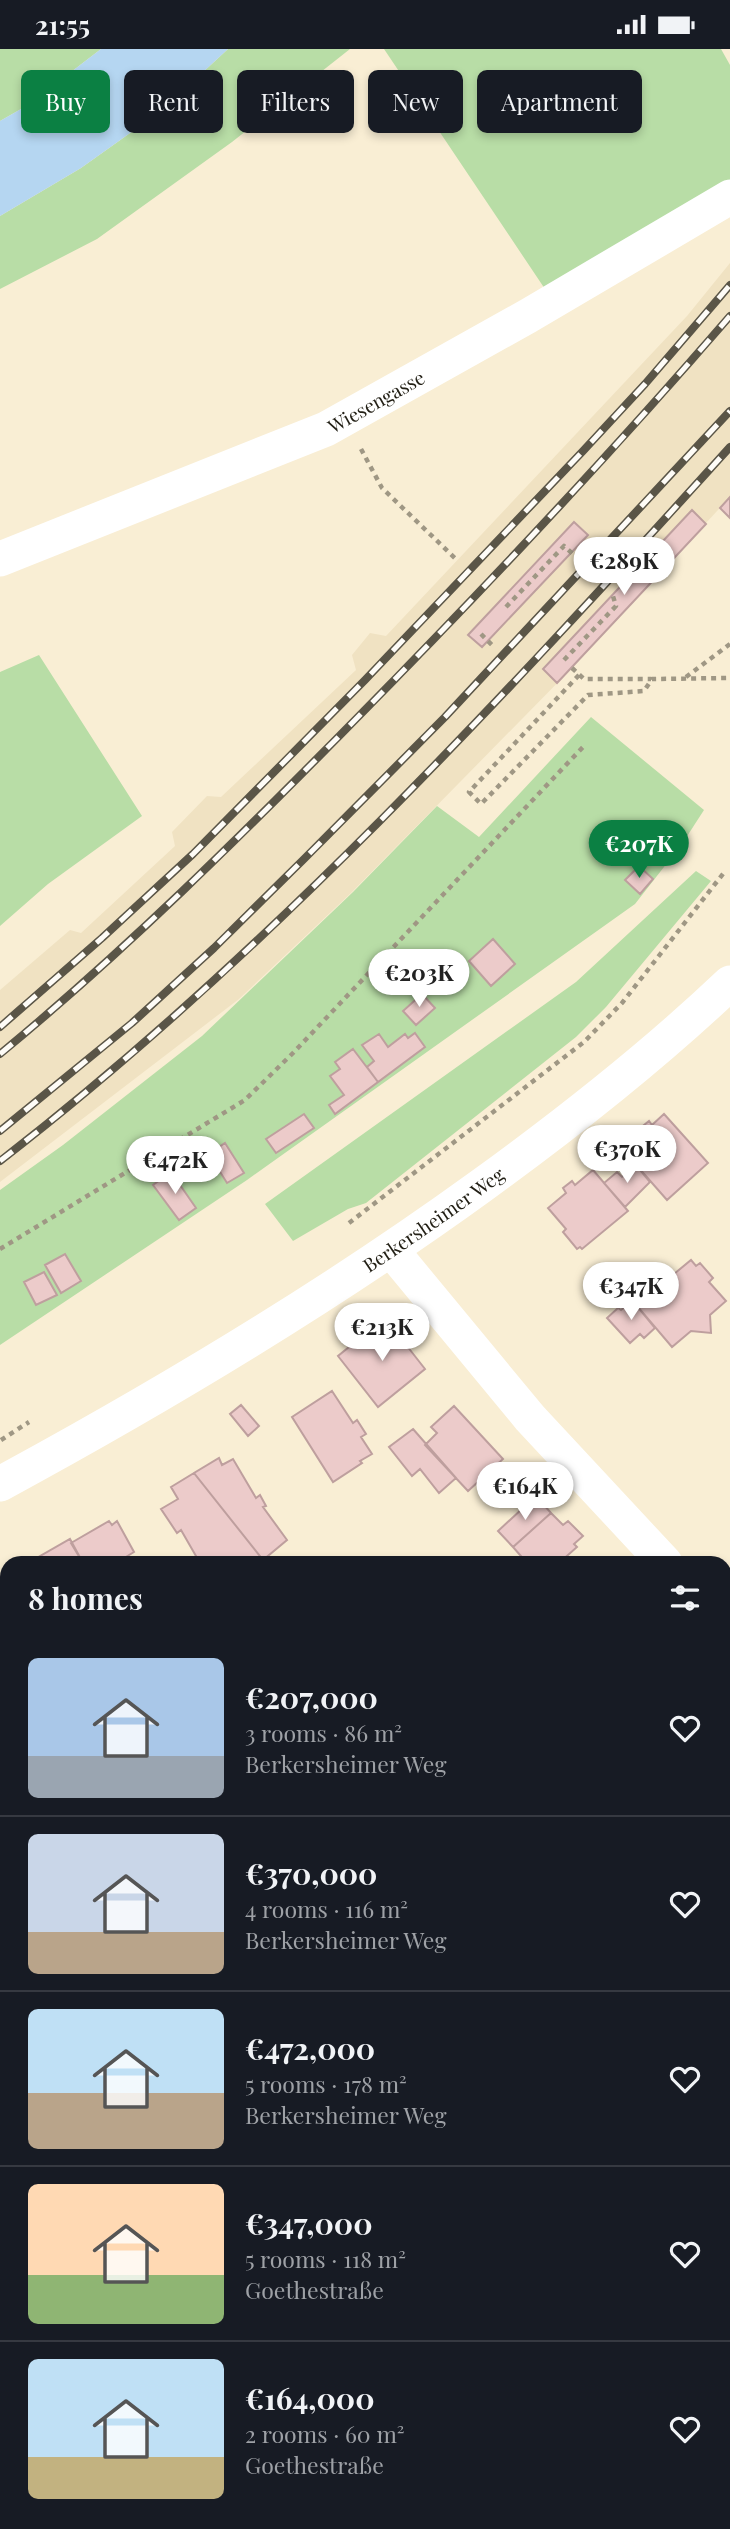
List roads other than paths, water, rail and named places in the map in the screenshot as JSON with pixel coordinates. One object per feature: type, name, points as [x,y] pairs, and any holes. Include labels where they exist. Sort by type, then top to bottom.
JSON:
[{"type":"street","name":"Wiesengasse","points":[[0,559],[326,429],[528,316],[730,197]]},
{"type":"street","name":"Berkersheimer Weg","points":[[0,1483],[218,1361],[392,1251],[565,1125],[622,1079],[730,983]]},
{"type":"street","points":[[392,1251],[530,1418],[658,1556]]},
{"type":"water","points":[[101,49],[228,49],[205,70],[124,70],[124,133],[130,133],[81,168],[0,216],[0,121],[21,109],[21,133],[110,133],[110,70],[74,70]]},
{"type":"railway","points":[[0,1027],[193,854],[365,680],[645,384],[730,285]]},
{"type":"railway","points":[[0,1054],[138,933],[312,764],[546,521],[730,316]]},
{"type":"railway","points":[[0,1131],[132,1023],[214,948],[445,717],[730,411]]},
{"type":"railway","points":[[0,1161],[99,1081],[195,997],[380,821],[558,636],[730,447]]}]
